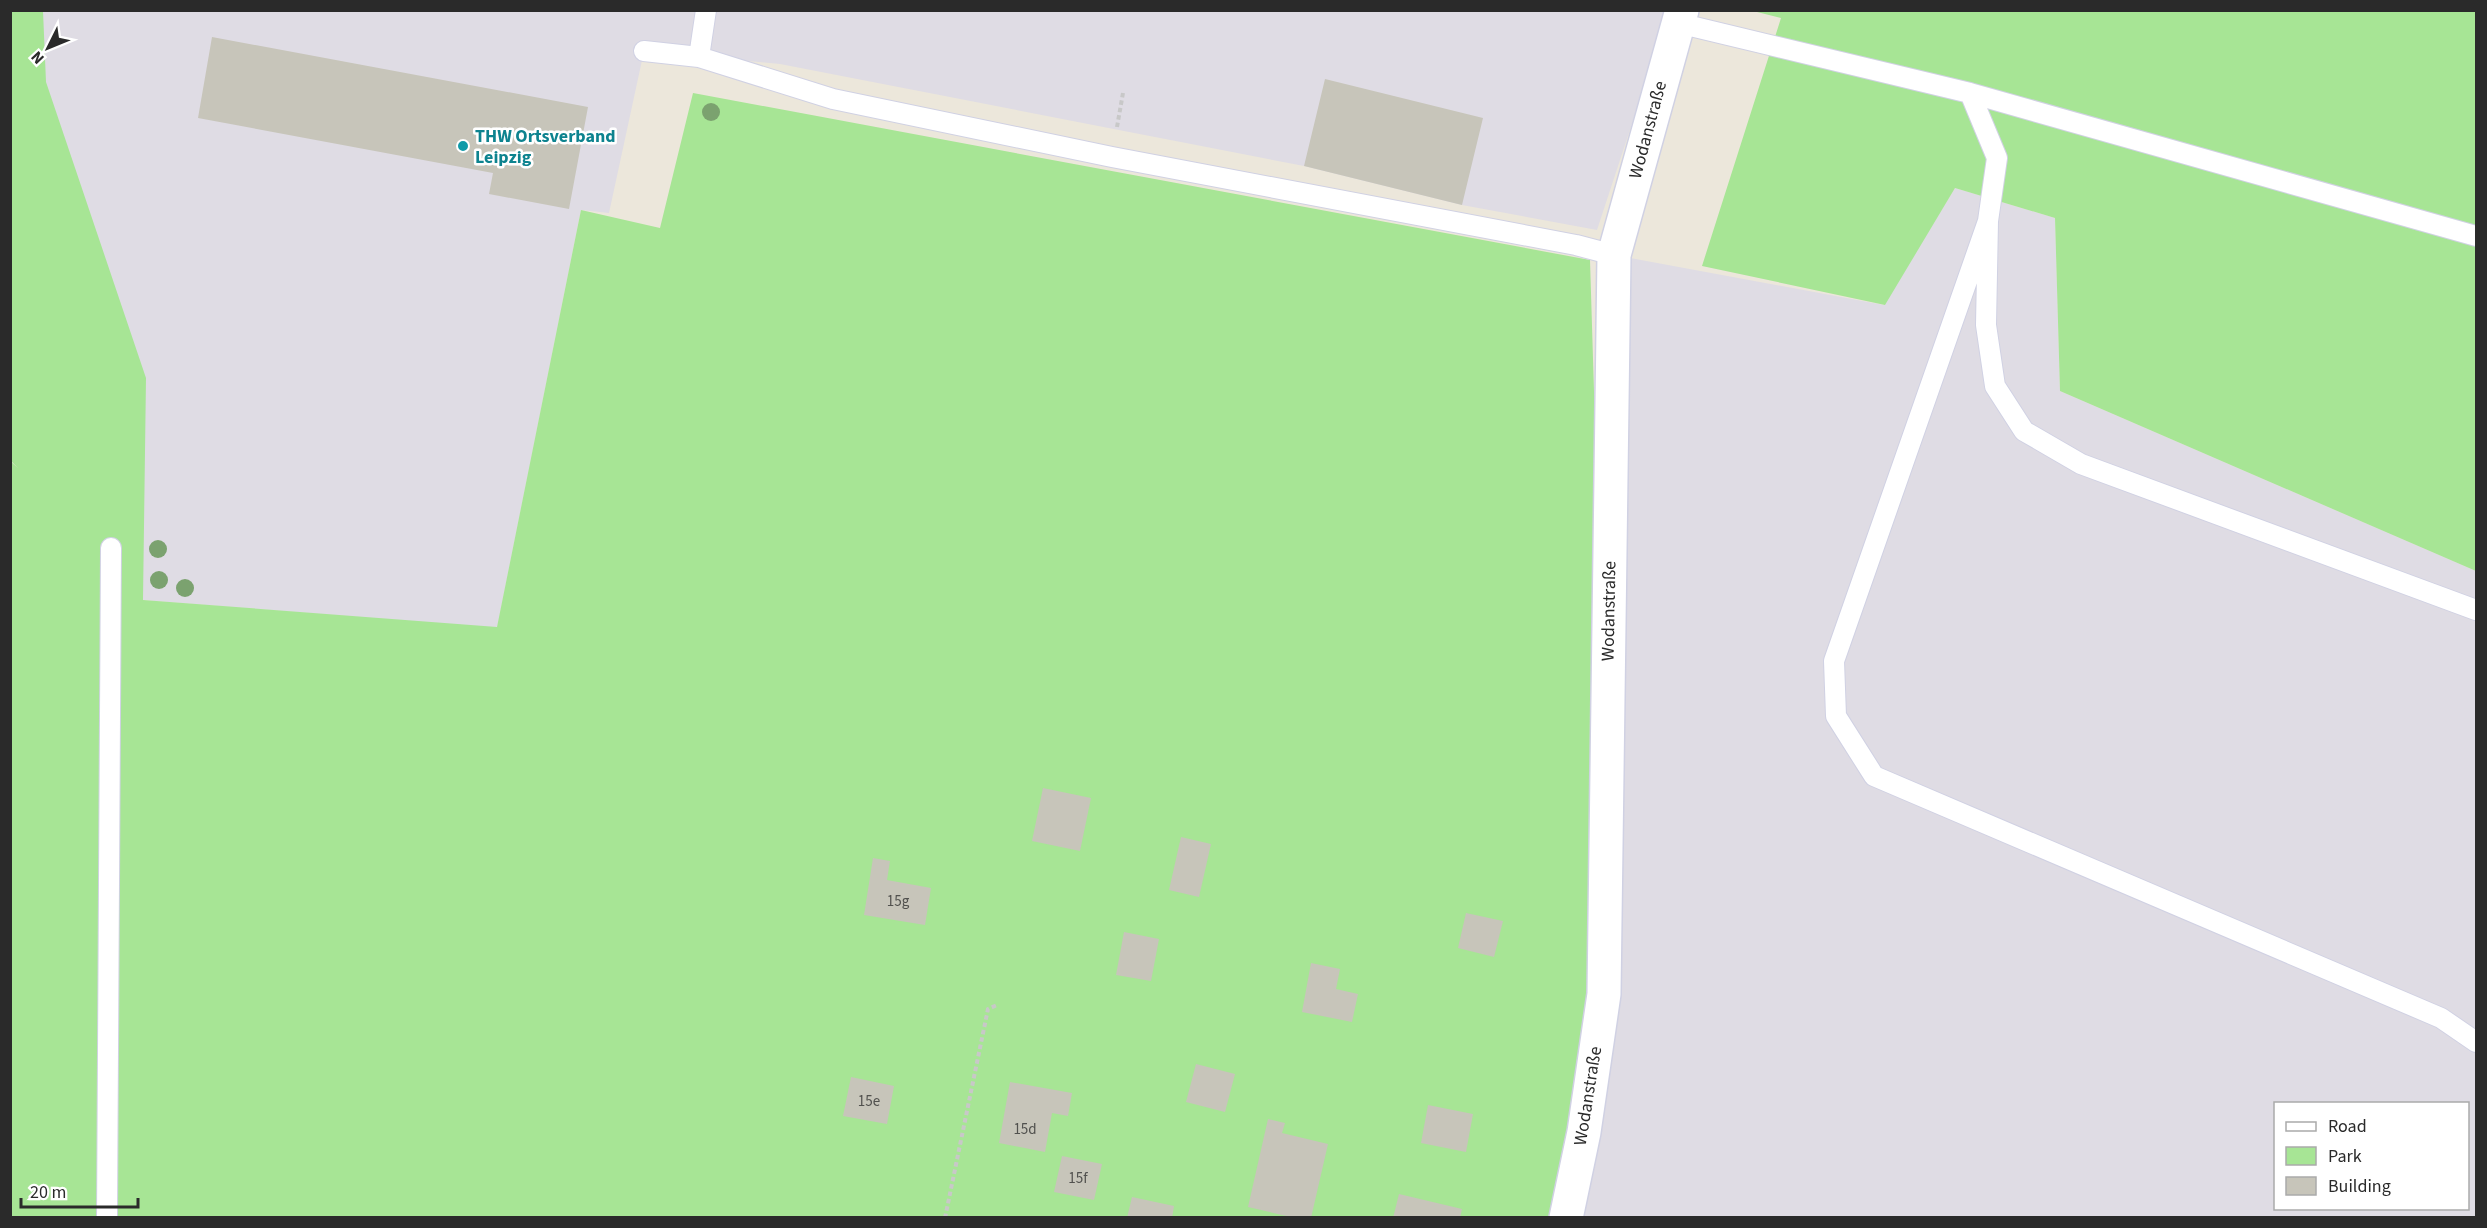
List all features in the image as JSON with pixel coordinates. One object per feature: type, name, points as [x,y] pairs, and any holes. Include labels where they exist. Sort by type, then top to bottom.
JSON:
[{"type":"street","name":"Wodanstraße","points":[[1566,1218],[1584,1132],[1604,993],[1614,255],[1680,17]]},
{"type":"lane","points":[[699,57],[706,10]]},
{"type":"lane","points":[[1680,17],[1970,93],[2476,236]]},
{"type":"lane","points":[[644,51],[699,57],[833,99],[1614,255]]},
{"type":"lane","points":[[1970,93],[1997,158],[1988,221],[1986,325],[1995,386],[2024,431],[2081,464],[2476,610]]},
{"type":"lane","points":[[1988,221],[1833,661],[1836,716],[1874,776],[2441,1018],[2476,1042]]},
{"type":"lane","points":[[107,1218],[111,548]]},
{"type":"path","points":[[945,1218],[988,1010],[997,1005]]},
{"type":"shaded area","points":[[11,11],[1669,11],[1597,230],[1462,205],[1304,166],[780,64],[644,51],[609,213],[581,210],[497,628],[143,600],[11,460]]},
{"type":"shaded area","points":[[1955,188],[2055,218],[2060,391],[2476,571],[2476,1217],[1562,1218],[1614,255],[1884,305]]},
{"type":"green space","points":[[11,11],[43,11],[46,82],[146,378],[143,600],[497,627],[581,210],[660,228],[693,93],[1590,260],[1607,818],[1566,1217],[11,1217],[10,461],[18,468],[10,460]]},
{"type":"green space","points":[[1753,11],[2476,11],[2476,571],[2060,391],[2055,218],[1955,188],[1885,305],[1702,266],[1781,18]]},
{"type":"building","name":"THW Ortsverband Leipzig","points":[[212,37],[588,107],[569,209],[489,194],[493,173],[198,118]]},
{"type":"building","points":[[1325,79],[1483,118],[1462,205],[1304,166]]},
{"type":"building","points":[[1043,788],[1091,798],[1080,851],[1032,841]]},
{"type":"building","points":[[1181,837],[1211,844],[1199,897],[1169,890]]},
{"type":"building","points":[[873,858],[890,861],[887,880],[931,888],[925,925],[864,915]]},
{"type":"building","points":[[1466,913],[1503,921],[1494,957],[1458,948]]},
{"type":"building","points":[[1124,932],[1159,939],[1151,981],[1116,975]]},
{"type":"building","points":[[1311,963],[1340,969],[1336,989],[1358,994],[1352,1022],[1302,1012]]},
{"type":"building","points":[[1196,1064],[1235,1074],[1225,1112],[1186,1102]]},
{"type":"building","points":[[851,1077],[894,1086],[887,1124],[843,1116]]},
{"type":"building","points":[[1010,1082],[1072,1093],[1068,1116],[1052,1113],[1045,1152],[999,1143]]},
{"type":"building","points":[[1428,1105],[1473,1114],[1466,1152],[1421,1143]]},
{"type":"building","points":[[1268,1119],[1285,1123],[1282,1133],[1328,1144],[1311,1218],[1295,1218],[1248,1207]]},
{"type":"building","points":[[1062,1156],[1102,1164],[1094,1200],[1054,1192]]},
{"type":"building","points":[[1399,1194],[1462,1209],[1460,1218],[1393,1218]]},
{"type":"building","points":[[1132,1197],[1174,1206],[1172,1218],[1127,1218]]},
{"type":"place","name":"THW Ortsverband Leipzig","points":[[463,146]]}]
